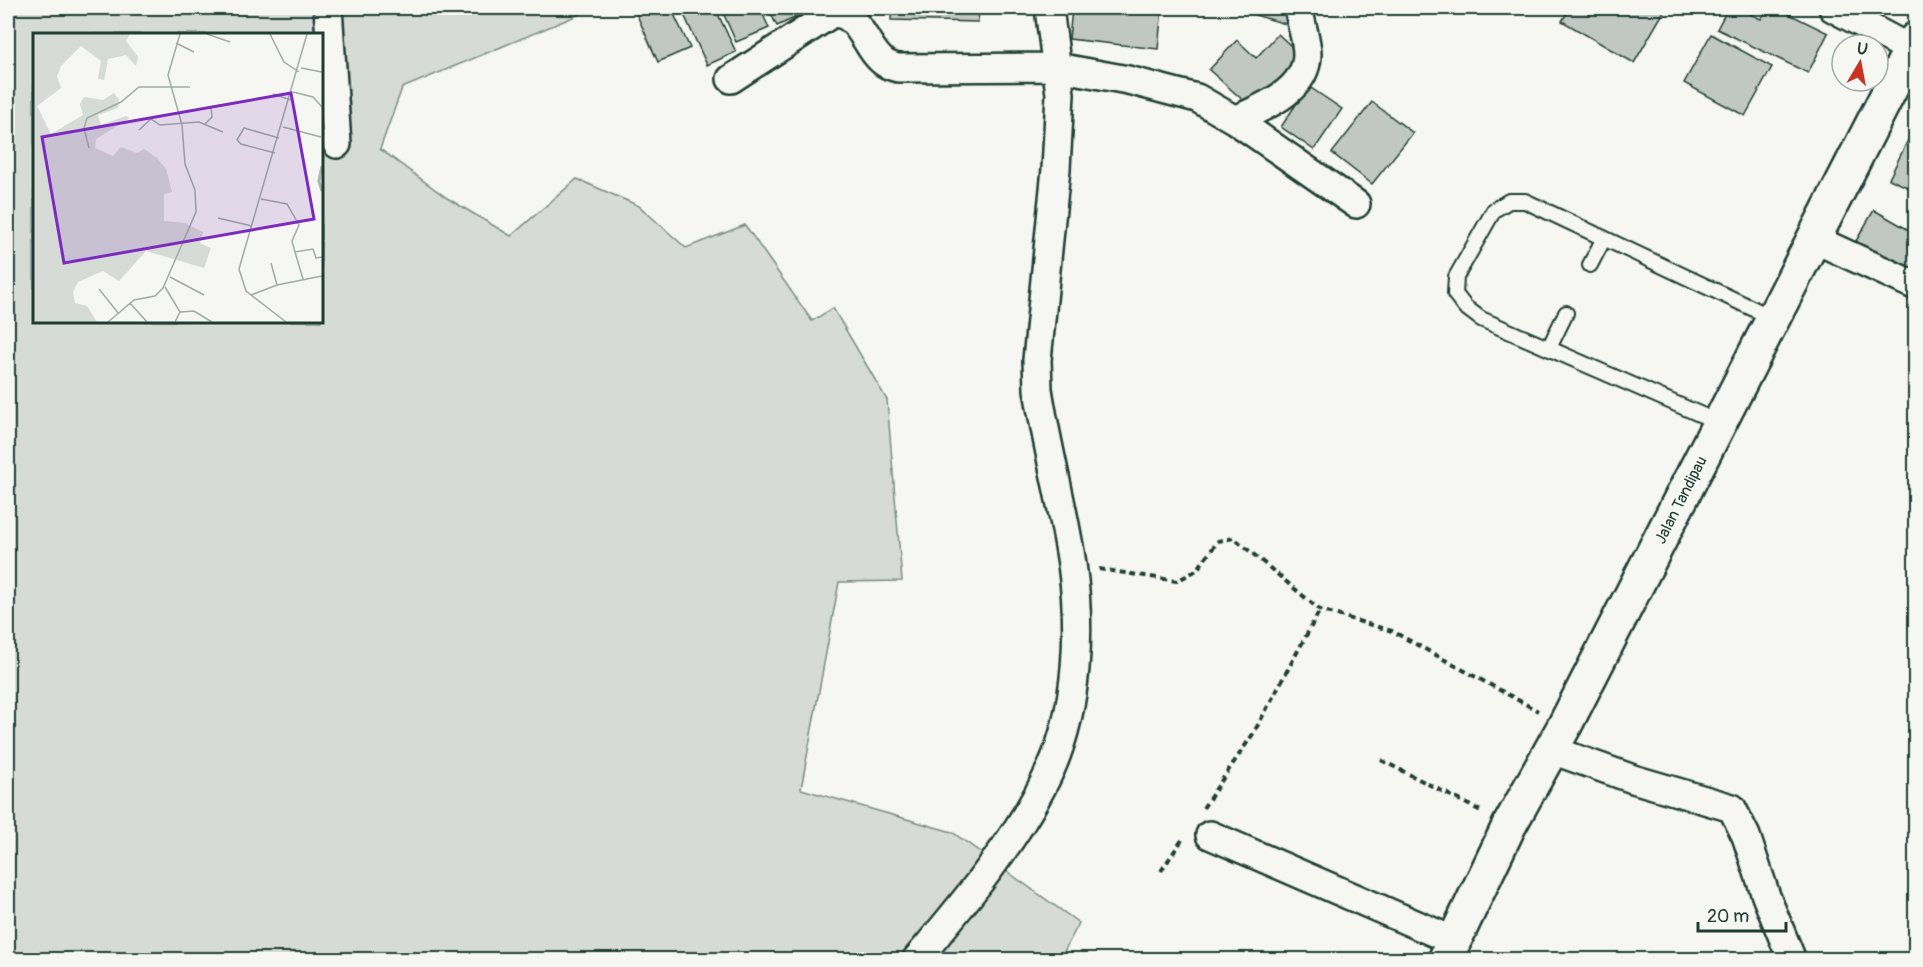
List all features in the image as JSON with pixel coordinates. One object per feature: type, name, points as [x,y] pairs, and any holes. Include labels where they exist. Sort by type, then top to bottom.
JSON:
[{"type":"street","points":[[328,8],[337,144]]},
{"type":"street","points":[[916,960],[996,858],[1036,797],[1053,765],[1066,722],[1073,676],[1075,598],[1072,564],[1038,389],[1037,360],[1056,169],[1060,94],[1049,8]]},
{"type":"street","points":[[1235,120],[1276,99],[1300,78],[1307,52],[1299,8]]},
{"type":"street","points":[[1833,8],[1913,44]]},
{"type":"street","points":[[731,79],[831,14],[839,12],[849,16],[884,63],[898,68],[1057,67],[1128,80],[1197,98],[1235,120],[1356,204]]},
{"type":"street","name":"Jalan Tandipau","points":[[1449,950],[1509,826],[1559,738],[1913,44]]},
{"type":"street","points":[[1814,239],[1916,286]]},
{"type":"street","points":[[1559,738],[1633,779],[1732,808],[1746,836],[1766,896],[1792,960]]},
{"type":"street","points":[[1200,826],[1449,950]]},
{"type":"lane","points":[[1720,423],[1481,319],[1465,307],[1455,294],[1456,277],[1494,210],[1509,201],[1525,201],[1774,318]]},
{"type":"lane","points":[[1590,265],[1604,238]]},
{"type":"lane","points":[[1549,348],[1566,313]]},
{"type":"path","points":[[1072,564],[1177,581],[1197,570],[1218,541],[1234,538],[1320,610],[1392,631],[1559,738]]},
{"type":"path","points":[[1161,871],[1200,826],[1320,610]]},
{"type":"path","points":[[1381,760],[1509,826]]},
{"type":"shaded area","points":[[8,8],[595,8],[402,88],[380,149],[447,198],[511,236],[577,179],[639,206],[686,248],[745,225],[812,321],[833,308],[887,400],[902,581],[839,582],[801,789],[952,832],[1079,923],[1060,959],[8,959]]},
{"type":"building","points":[[649,8],[671,8],[690,48],[658,62],[636,13]]},
{"type":"building","points":[[681,8],[715,8],[736,52],[707,65]]},
{"type":"building","points":[[721,8],[760,8],[769,28],[736,42]]},
{"type":"building","points":[[768,8],[811,8],[812,10],[777,26]]},
{"type":"building","points":[[892,8],[979,8],[978,22],[891,20]]},
{"type":"building","points":[[1072,8],[1162,8],[1158,49],[1069,39]]},
{"type":"building","points":[[1231,8],[1291,8],[1286,24]]},
{"type":"building","points":[[1570,8],[1666,8],[1634,63],[1562,21]]},
{"type":"building","points":[[1728,8],[1737,8],[1761,19],[1767,8],[1777,8],[1828,33],[1808,73],[1717,29]]},
{"type":"building","points":[[1278,34],[1302,56],[1253,109],[1209,70],[1237,40],[1256,58]]},
{"type":"building","points":[[1711,34],[1772,67],[1745,116],[1684,83]]},
{"type":"building","points":[[1308,86],[1342,109],[1314,150],[1281,127]]},
{"type":"building","points":[[1372,102],[1413,133],[1372,184],[1332,153]]},
{"type":"building","points":[[1908,140],[1916,144],[1916,191],[1889,179]]},
{"type":"building","points":[[1874,210],[1916,234],[1914,274],[1856,241]]}]
